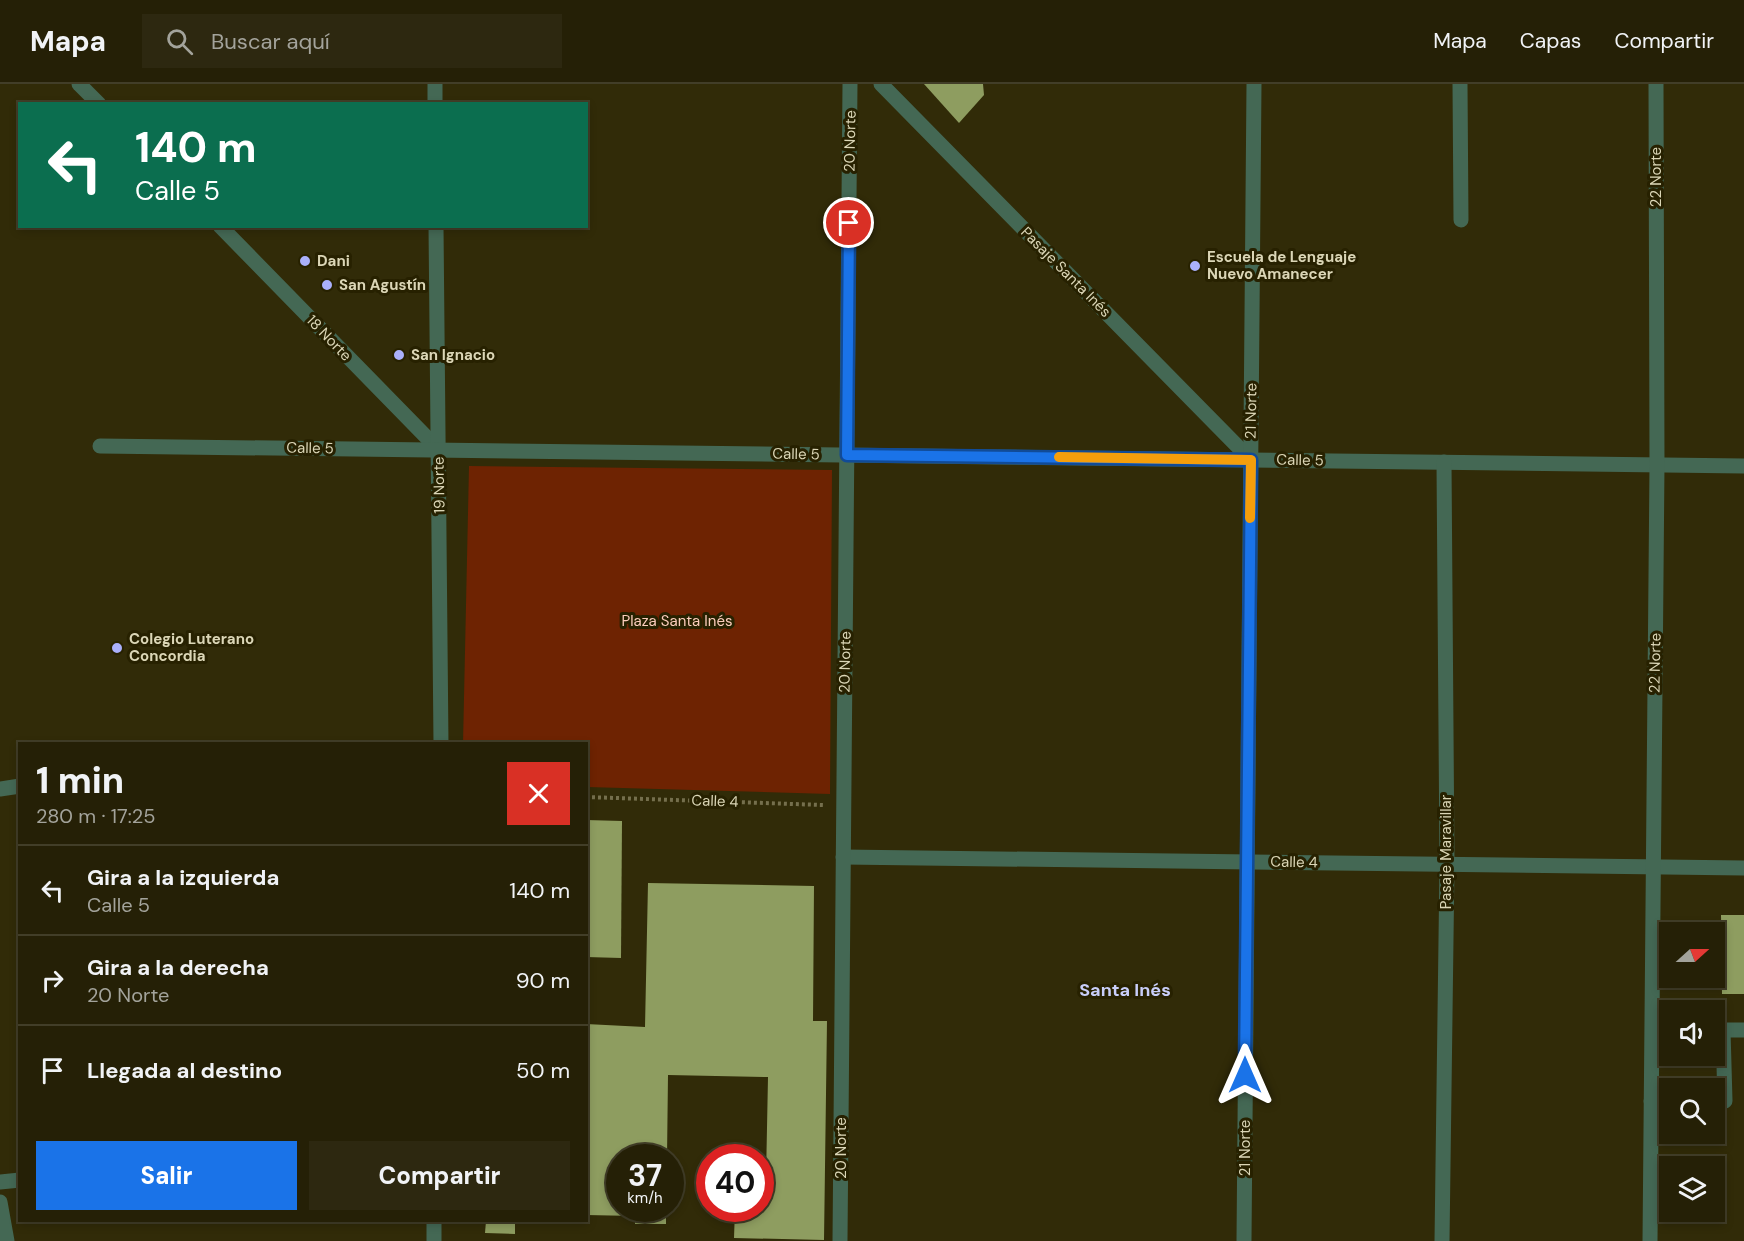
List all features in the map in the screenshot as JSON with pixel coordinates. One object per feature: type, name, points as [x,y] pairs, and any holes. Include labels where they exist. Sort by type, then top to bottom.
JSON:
[{"type":"street","points":[[79,84],[97,102]]},
{"type":"street","points":[[435,84],[435,102]]},
{"type":"street","name":"20 Norte","points":[[840,1241],[850,84]]},
{"type":"street","name":"Pasaje Santa Inés","points":[[881,84],[1251,460]]},
{"type":"street","name":"21 Norte","points":[[1244,1241],[1254,84]]},
{"type":"street","points":[[1460,84],[1461,220]]},
{"type":"street","name":"22 Norte","points":[[1650,1241],[1657,465],[1656,84]]},
{"type":"street","name":"18 Norte","points":[[222,228],[439,450]]},
{"type":"street","name":"19 Norte","points":[[436,228],[441,742]]},
{"type":"street","name":"Calle 5","points":[[100,446],[1744,466]]},
{"type":"street","name":"Pasaje Maravillar","points":[[1442,1241],[1447,864],[1444,462]]},
{"type":"street","points":[[0,789],[18,786]]},
{"type":"street","name":"Calle 4","points":[[843,857],[1744,868]]},
{"type":"street","points":[[1724,1078],[1723,1030],[1744,1030]]},
{"type":"street","points":[[1651,1101],[1659,1101]]},
{"type":"street","points":[[0,1182],[18,1180]]},
{"type":"street","points":[[0,1202],[7,1241]]},
{"type":"street","points":[[434,1222],[434,1241]]},
{"type":"path","name":"Calle 4","points":[[588,797],[844,806]]},
{"type":"green space","name":"Plaza Santa Inés","points":[[469,466],[832,470],[830,794],[588,787],[588,742],[463,742]]},
{"type":"building","points":[[924,84],[983,84],[984,95],[959,123]]},
{"type":"building","points":[[588,820],[622,821],[621,958],[588,957]]},
{"type":"building","points":[[648,883],[814,886],[813,1021],[827,1021],[824,1240],[734,1238],[735,1222],[774,1222],[774,1144],[767,1144],[768,1077],[668,1075],[667,1144],[606,1144],[606,1215],[588,1215],[588,1024],[645,1027]]},
{"type":"building","points":[[1721,915],[1744,915],[1744,994],[1722,994],[1722,988],[1725,988],[1725,922],[1721,922]]},
{"type":"building","points":[[486,1222],[515,1222],[515,1234],[485,1233]]},
{"type":"building","points":[[635,1222],[666,1222],[666,1224],[635,1224]]},
{"type":"slow traffic","points":[[1059,457],[1251,460],[1250,518]]},
{"type":"place","name":"Dani","points":[[305,261]]},
{"type":"place","name":"Escuela de Lenguaje Nuevo Amanecer","points":[[1195,266]]},
{"type":"place","name":"San Agustín","points":[[327,285]]},
{"type":"place","name":"San Ignacio","points":[[399,355]]},
{"type":"place","name":"Colegio Luterano Concordia","points":[[117,648]]},
{"type":"district","name":"Santa Inés","points":[[1125,990]]},
{"type":"route","points":[[849,223],[847,455],[1251,460],[1245,1075]]}]
